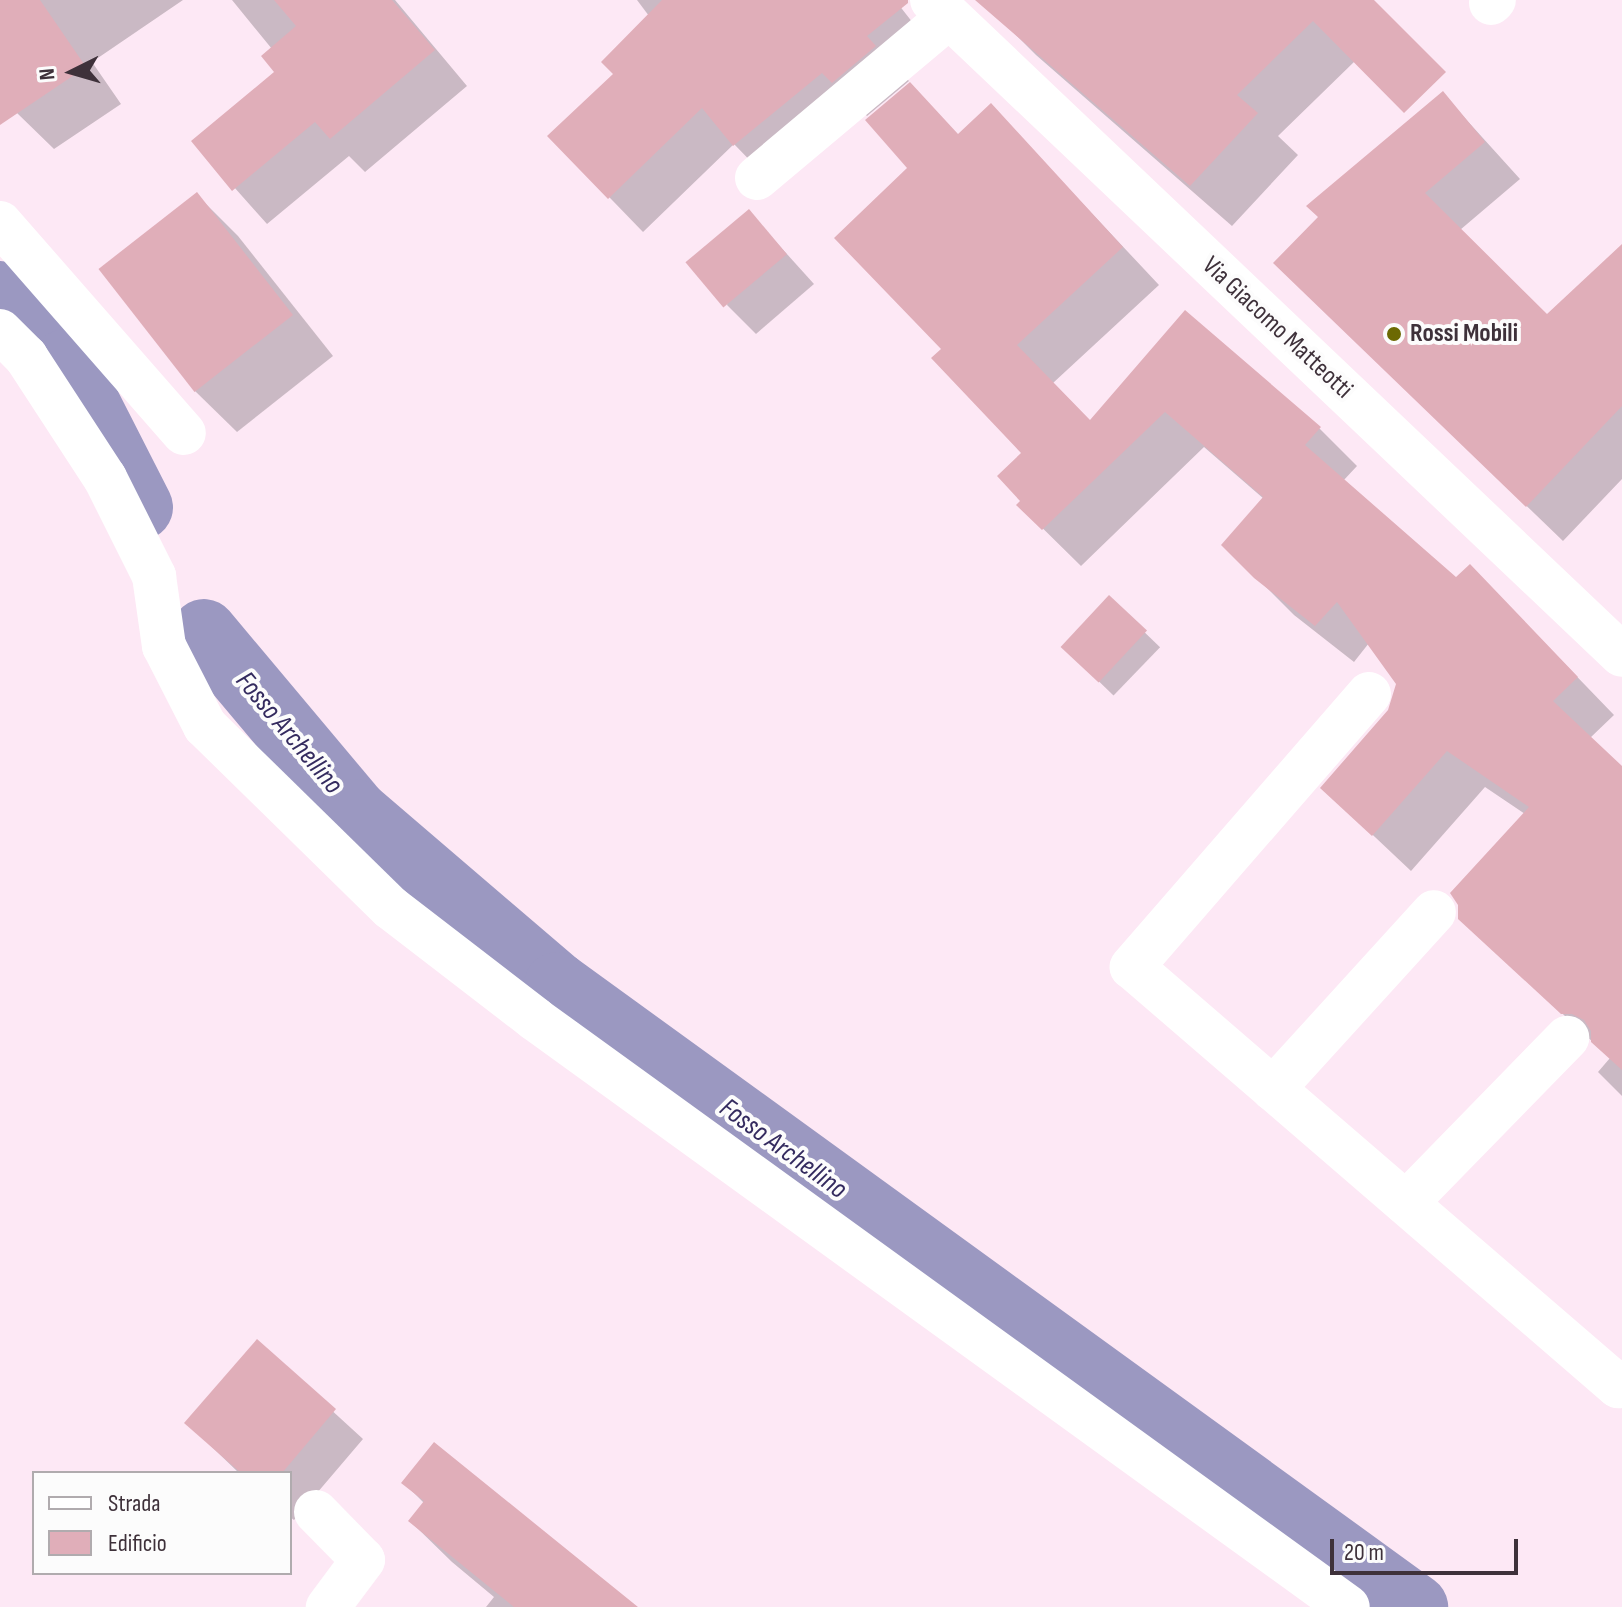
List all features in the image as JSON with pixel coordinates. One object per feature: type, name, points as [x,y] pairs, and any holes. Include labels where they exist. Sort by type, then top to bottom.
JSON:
[{"type":"street","points":[[757,178],[940,9]]},
{"type":"street","name":"Via Giacomo Matteotti","points":[[940,9],[1622,655]]},
{"type":"street","points":[[0,223],[184,433]]},
{"type":"street","points":[[0,331],[26,357],[105,478],[154,576],[164,646],[205,726],[391,908],[535,1019],[1348,1607]]},
{"type":"street","points":[[1369,694],[1132,967],[1618,1386],[1622,1382]]},
{"type":"street","points":[[1273,1089],[1434,912]]},
{"type":"street","points":[[1406,1203],[1567,1038]]},
{"type":"street","points":[[316,1512],[363,1560],[328,1607]]},
{"type":"building","points":[[0,0],[40,0],[86,67],[0,125]]},
{"type":"building","points":[[274,0],[392,0],[435,50],[330,139],[315,122],[232,191],[191,141],[274,72],[261,56],[296,26]]},
{"type":"building","points":[[662,0],[908,0],[908,3],[867,36],[876,46],[832,83],[822,73],[733,146],[702,108],[608,199],[547,136],[613,74],[601,62]]},
{"type":"building","points":[[975,0],[1374,0],[1446,72],[1404,113],[1313,21],[1237,95],[1258,113],[1190,186]]},
{"type":"building","points":[[910,82],[958,134],[991,103],[1123,247],[1017,345],[1090,420],[1185,310],[1321,427],[1305,445],[1456,577],[1470,564],[1578,677],[1553,701],[1622,766],[1622,1070],[1591,1042],[1591,1031],[1584,1020],[1572,1014],[1561,1014],[1458,919],[1458,905],[1450,893],[1529,807],[1447,751],[1372,836],[1320,788],[1388,710],[1396,684],[1337,602],[1315,626],[1254,578],[1221,545],[1263,497],[1165,412],[1042,530],[1016,505],[1020,501],[997,476],[1021,453],[931,358],[941,349],[834,238],[907,168],[865,120]]},
{"type":"building","points":[[1443,91],[1485,142],[1425,193],[1547,314],[1622,244],[1622,406],[1526,507],[1273,263],[1318,217],[1306,206]]},
{"type":"building","points":[[197,192],[293,315],[195,392],[98,269]]},
{"type":"building","points":[[749,209],[787,254],[723,308],[685,262]]},
{"type":"building","points":[[1109,595],[1147,630],[1099,682],[1061,647]]},
{"type":"building","points":[[257,1339],[336,1409],[284,1471],[239,1471],[184,1423]]},
{"type":"building","points":[[434,1442],[638,1607],[514,1607],[408,1521],[424,1501],[401,1483]]},
{"type":"waterway","name":"Fosso Archellino","points":[[0,294],[66,362],[140,507]]},
{"type":"waterway","name":"Fosso Archellino","points":[[204,632],[355,812],[557,985],[1415,1607]]},
{"type":"place","name":"Rossi Mobili","points":[[1394,334]]}]
